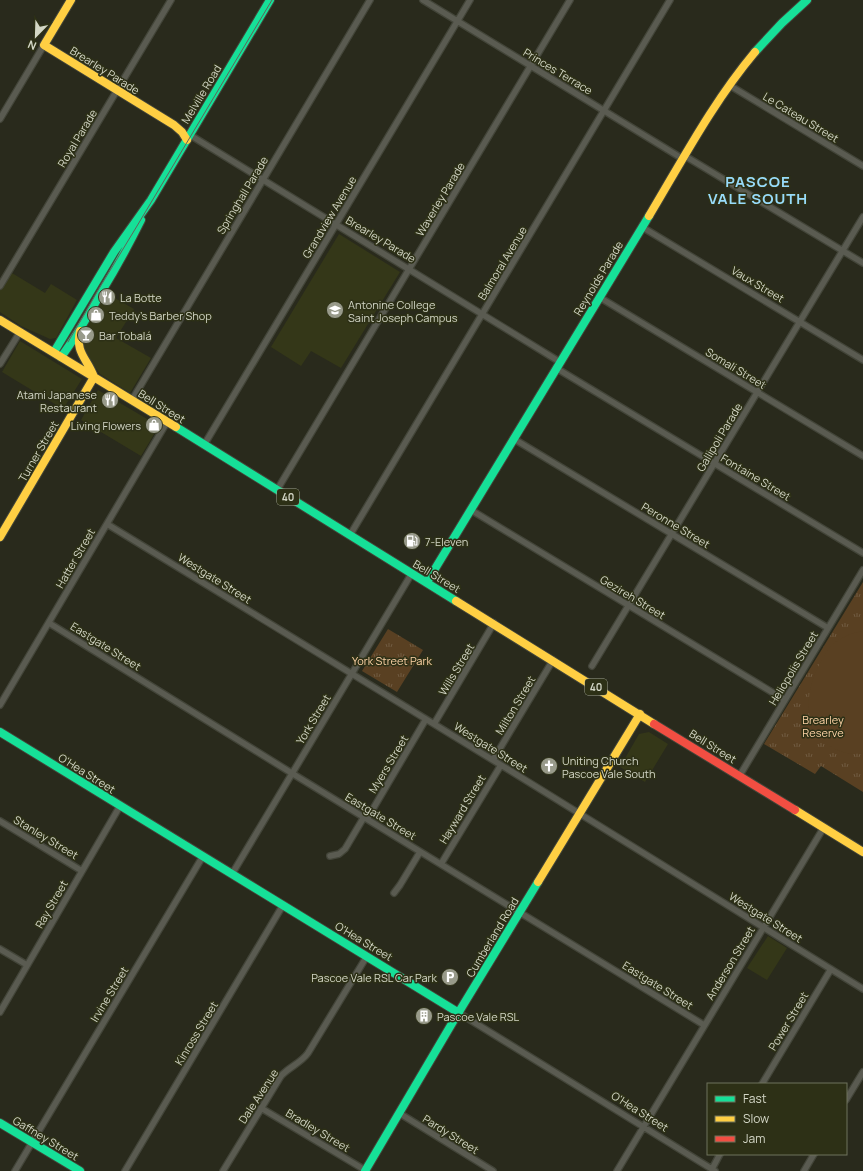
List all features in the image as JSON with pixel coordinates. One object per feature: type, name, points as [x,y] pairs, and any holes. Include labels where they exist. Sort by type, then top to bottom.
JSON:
[{"type":"main road","points":[[44,45],[71,0]]},
{"type":"main road","name":"Melville Road","points":[[57,354],[72,344],[80,331],[122,258],[151,200],[270,0]]},
{"type":"main road","name":"Reynolds Parade","points":[[427,582],[729,85],[786,18],[807,0]]},
{"type":"main road","name":"Brearley Parade","points":[[44,45],[174,125],[182,132],[190,135]]},
{"type":"main road","name":"Melville Road","points":[[57,354],[114,252],[151,200]]},
{"type":"main road","name":"Bell Street","points":[[0,320],[494,623],[863,852]]},
{"type":"main road","points":[[80,331],[77,342],[91,368],[94,377]]},
{"type":"main road","name":"Turner Street","points":[[0,537],[94,377]]},
{"type":"main road","name":"Cumberland Road","points":[[365,1170],[640,714]]},
{"type":"main road","name":"O'Hea Street","points":[[0,732],[459,1013]]},
{"type":"main road","name":"Gaffney Street","points":[[0,1123],[80,1171]]},
{"type":"street","name":"Royal Parade","points":[[0,286],[171,0]]},
{"type":"street","name":"Springhall Parade","points":[[132,400],[370,0]]},
{"type":"street","name":"Princes Terrace","points":[[423,0],[604,111],[863,263]]},
{"type":"street","name":"Grandview Avenue","points":[[204,446],[470,0]]},
{"type":"street","name":"Waverley Parade","points":[[277,490],[570,0]]},
{"type":"street","name":"Balmoral Avenue","points":[[350,535],[670,0]]},
{"type":"street","points":[[0,119],[44,45]]},
{"type":"street","name":"Le Cateau Street","points":[[729,85],[863,166]]},
{"type":"street","name":"Brearley Parade","points":[[190,135],[482,314],[558,365]]},
{"type":"street","name":"Gallipoli Parade","points":[[592,666],[863,217]]},
{"type":"street","name":"Vaux Street","points":[[642,227],[863,360]]},
{"type":"street","name":"Somali Street","points":[[600,297],[863,456]]},
{"type":"street","points":[[0,364],[9,352],[20,332]]},
{"type":"street","name":"Fontaine Street","points":[[558,365],[715,464],[863,553]]},
{"type":"street","name":"Hatter Street","points":[[0,705],[167,422]]},
{"type":"street","name":"Peronne Street","points":[[514,439],[828,628]]},
{"type":"street","name":"Gezireh Street","points":[[471,510],[785,700]]},
{"type":"street","name":"Westgate Street","points":[[107,524],[493,760],[863,989]]},
{"type":"street","name":"Heliopolis Street","points":[[740,775],[863,570]]},
{"type":"street","name":"York Street","points":[[232,874],[412,573]]},
{"type":"street","name":"Eastgate Street","points":[[49,623],[704,1025]]},
{"type":"street","name":"Wills Street","points":[[434,724],[494,623]]},
{"type":"street","name":"Milton Street","points":[[493,760],[553,660]]},
{"type":"street","name":"Myers Street","points":[[330,856],[339,854],[345,849],[426,719]]},
{"type":"street","name":"Hayward Street","points":[[441,864],[501,765]]},
{"type":"street","name":"Ray Street","points":[[0,1012],[120,806]]},
{"type":"street","name":"Stanley Street","points":[[0,821],[82,871]]},
{"type":"street","name":"Anderson Street","points":[[617,1171],[824,827]]},
{"type":"street","points":[[394,894],[420,852]]},
{"type":"street","name":"Irvine Street","points":[[15,1171],[203,856]]},
{"type":"street","name":"Kinross Street","points":[[125,1171],[283,905]]},
{"type":"street","points":[[0,949],[27,965]]},
{"type":"street","name":"Dale Avenue","points":[[223,1171],[278,1080],[285,1071],[308,1053],[366,956]]},
{"type":"street","name":"Power Street","points":[[763,1083],[831,969]]},
{"type":"street","name":"O'Hea Street","points":[[459,1013],[714,1170]]},
{"type":"street","points":[[847,1098],[863,1072]]},
{"type":"street","name":"Bradley Street","points":[[261,1108],[365,1170]]},
{"type":"street","name":"Pardy Street","points":[[399,1113],[493,1171]]},
{"type":"street","points":[[714,1170],[720,1155]]},
{"type":"street","points":[[804,1171],[813,1155]]},
{"type":"shaded area","name":"Antonine College Saint Joseph Campus","points":[[339,234],[400,272],[341,368],[311,351],[301,366],[271,347]]},
{"type":"shaded area","points":[[7,270],[45,293],[51,284],[77,300],[56,338],[50,339],[21,326],[0,312],[0,281]]},
{"type":"shaded area","points":[[106,293],[134,309],[116,338],[151,358],[130,393],[100,374],[82,349],[82,335]]},
{"type":"shaded area","points":[[20,341],[82,379],[63,409],[2,372]]},
{"type":"shaded area","points":[[98,390],[159,426],[141,456],[81,420]]},
{"type":"shaded area","points":[[649,732],[668,744],[645,782],[620,767],[639,734]]},
{"type":"shaded area","points":[[768,936],[787,948],[767,980],[747,968]]},
{"type":"green space","name":"Brearley Reserve","points":[[863,582],[863,792],[821,766],[815,774],[764,744]]},
{"type":"green space","name":"York Street Park","points":[[388,629],[423,650],[397,692],[362,671]]},
{"type":"green space","points":[[863,631],[863,753],[851,754],[836,750],[823,740],[815,731],[811,721],[809,697],[815,674],[830,647],[845,636]]},
{"type":"tram line","points":[[68,342],[272,0]]},
{"type":"traffic: fast","points":[[54,352],[114,252],[151,200],[270,0]]},
{"type":"traffic: fast","points":[[755,52],[782,23],[807,0]]},
{"type":"traffic: fast","points":[[427,582],[649,216]]},
{"type":"traffic: fast","points":[[61,357],[88,316],[141,220]]},
{"type":"traffic: fast","points":[[176,427],[456,601]]},
{"type":"traffic: fast","points":[[0,732],[459,1013]]},
{"type":"traffic: fast","points":[[365,1171],[538,882]]},
{"type":"traffic: fast","points":[[0,1123],[80,1171]]},
{"type":"traffic: slow","points":[[71,0],[44,45],[174,125],[182,132],[187,140]]},
{"type":"traffic: slow","points":[[649,216],[712,111],[725,91],[755,52]]},
{"type":"traffic: slow","points":[[0,320],[176,427]]},
{"type":"traffic: slow","points":[[0,537],[94,377],[80,350],[80,331]]},
{"type":"traffic: slow","points":[[456,601],[654,724]]},
{"type":"traffic: slow","points":[[538,882],[640,714]]},
{"type":"traffic: slow","points":[[795,810],[863,852]]},
{"type":"traffic: jam","points":[[654,724],[795,810]]},
{"type":"place","name":"La Botte","points":[[107,297]]},
{"type":"place","name":"Antonine College Saint Joseph Campus","points":[[335,310]]},
{"type":"place","name":"Teddy's Barber Shop","points":[[96,315]]},
{"type":"place","name":"Bar Tobalá","points":[[86,335]]},
{"type":"place","name":"Atami Japanese Restaurant","points":[[110,400]]},
{"type":"place","name":"Living Flowers","points":[[154,425]]},
{"type":"place","name":"7-Eleven","points":[[412,541]]},
{"type":"place","name":"Uniting Church Pascoe Vale South","points":[[549,766]]},
{"type":"place","name":"Pascoe Vale RSL Car Park","points":[[450,977]]},
{"type":"place","name":"Pascoe Vale RSL","points":[[424,1016]]},
{"type":"district","name":"PASCOE VALE SOUTH","points":[[758,190]]}]
